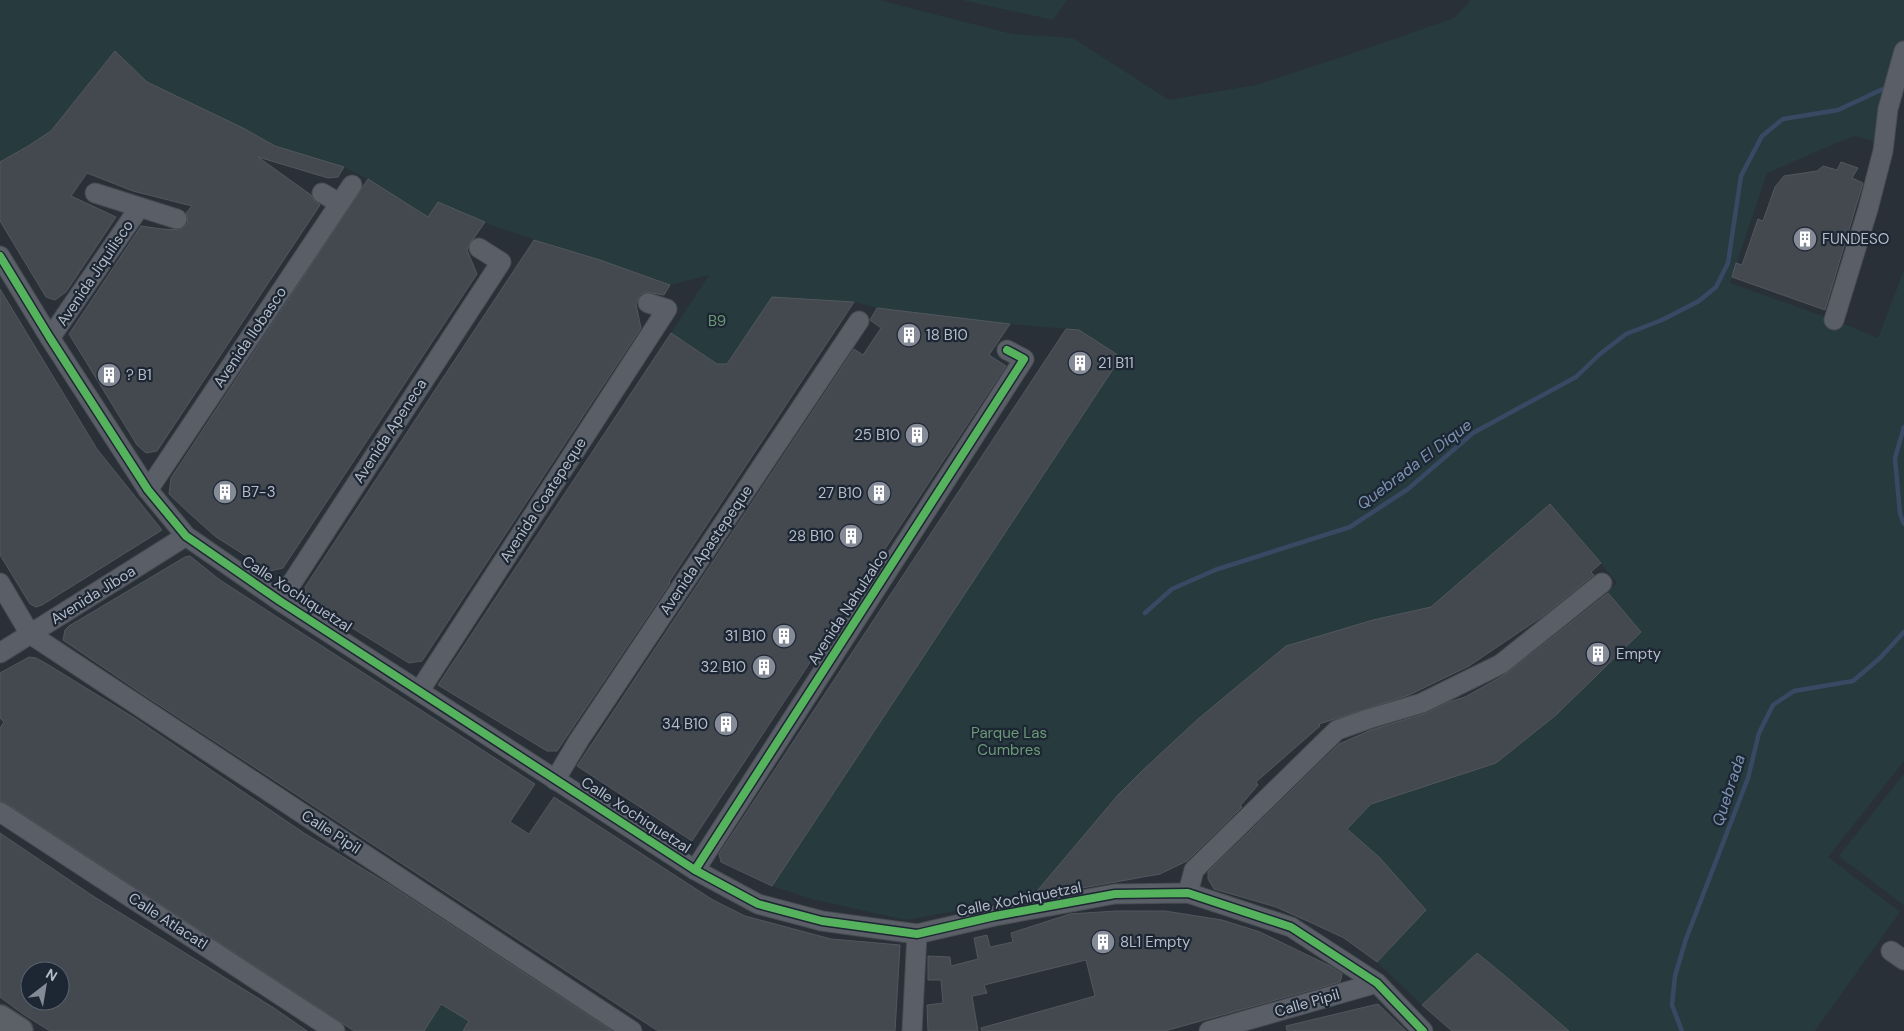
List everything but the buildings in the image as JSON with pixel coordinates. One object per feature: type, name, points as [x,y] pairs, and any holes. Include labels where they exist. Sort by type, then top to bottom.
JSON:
[{"type":"main road","points":[[0,1018],[20,1031]]},
{"type":"street","points":[[1834,320],[1868,209],[1883,151],[1888,109],[1904,50]]},
{"type":"street","name":"Avenida Ilobasco","points":[[148,490],[352,184]]},
{"type":"street","name":"Avenida Jiquilisco","points":[[95,193],[177,219]]},
{"type":"street","points":[[322,193],[339,203]]},
{"type":"street","name":"Avenida Jiquilisco","points":[[50,338],[139,208]]},
{"type":"street","name":"Avenida Apeneca","points":[[280,601],[501,262],[479,248]]},
{"type":"street","name":"Calle Xochiquetzal","points":[[0,256],[50,338],[148,490],[186,536],[280,601],[420,690],[555,780],[696,870],[758,904],[822,921],[917,934],[995,916],[1115,894],[1188,893],[1291,927],[1377,983],[1424,1031]]},
{"type":"street","name":"Avenida Coatepeque","points":[[420,690],[667,309],[648,303]]},
{"type":"street","name":"Avenida Apastepeque","points":[[555,780],[579,740],[859,321]]},
{"type":"street","name":"Avenida Nahulzalco","points":[[696,870],[1024,359],[1007,350]]},
{"type":"street","name":"Avenida Jiboa","points":[[0,653],[186,536]]},
{"type":"street","points":[[1188,893],[1194,870],[1337,730],[1422,703],[1501,664],[1602,582]]},
{"type":"street","points":[[0,583],[30,634]]},
{"type":"street","name":"Calle Pipil","points":[[30,634],[632,1031]]},
{"type":"street","name":"Calle Atlacatl","points":[[0,812],[335,1031]]},
{"type":"street","points":[[912,1031],[917,934]]},
{"type":"street","name":"Calle Pipil","points":[[1209,1031],[1377,983]]},
{"type":"green space","points":[[0,0],[879,0],[1012,34],[1073,38],[1169,100],[1256,85],[1348,55],[1454,18],[1471,0],[1904,0],[1904,86],[1890,145],[1853,136],[1767,173],[1730,283],[1834,320],[1878,338],[1904,270],[1904,761],[1828,857],[1900,912],[1815,1031],[1569,1031],[1477,953],[1422,1005],[1377,962],[1426,910],[1378,857],[1347,829],[1371,804],[1496,763],[1551,719],[1641,632],[1607,592],[1617,583],[1550,505],[1431,607],[1373,620],[1286,646],[1197,720],[1143,770],[1118,795],[1032,897],[906,920],[812,899],[772,886],[1121,357],[1079,330],[1010,324],[877,308],[854,302],[772,297],[724,369],[671,333],[709,275],[670,285],[491,225],[438,202],[428,217],[368,179],[344,167],[275,146],[147,82],[115,51],[51,131],[0,162]]},
{"type":"green space","points":[[962,0],[1067,0],[1053,20]]},
{"type":"green space","points":[[1904,774],[1904,905],[1839,856]]},
{"type":"green space","points":[[441,1004],[469,1021],[463,1031],[424,1031]]},
{"type":"waterway","name":"Quebrada El Dique","points":[[1145,613],[1172,589],[1215,570],[1350,527],[1408,489],[1473,433],[1576,377],[1600,354],[1626,334],[1662,320],[1699,301],[1716,287],[1728,263],[1741,176],[1762,136],[1783,119],[1838,110],[1883,89]]},
{"type":"waterway","name":"Quebrada","points":[[1904,427],[1895,458],[1900,514],[1904,524]]},
{"type":"waterway","name":"Quebrada","points":[[1682,1031],[1672,1005],[1675,976],[1686,939],[1748,778],[1759,733],[1773,705],[1794,691],[1853,681],[1880,658],[1904,632]]},
{"type":"cycle path","points":[[0,256],[50,338],[148,490],[186,536],[280,601],[695,870],[758,904],[822,921],[917,934],[995,916],[1115,894],[1188,893],[1291,927],[1377,983],[1423,1031]]},
{"type":"cycle path","points":[[695,870],[1024,359],[1007,350]]},
{"type":"place","name":"FUNDESO","points":[[1805,239]]},
{"type":"place","name":"18 B10","points":[[909,335]]},
{"type":"place","name":"21 B11","points":[[1080,363]]},
{"type":"place","name":"? B1","points":[[109,375]]},
{"type":"place","name":"25 B10","points":[[917,435]]},
{"type":"place","name":"B7-3","points":[[225,492]]},
{"type":"place","name":"27 B10","points":[[879,493]]},
{"type":"place","name":"28 B10","points":[[851,536]]},
{"type":"place","name":"31 B10","points":[[784,636]]},
{"type":"place","name":"Empty","points":[[1598,654]]},
{"type":"place","name":"32 B10","points":[[764,667]]},
{"type":"place","name":"34 B10","points":[[726,724]]},
{"type":"place","name":"8L1 Empty","points":[[1103,942]]},
{"type":"park label","name":"B9","points":[[717,321]]},
{"type":"park label","name":"Parque Las Cumbres","points":[[1009,742]]}]
